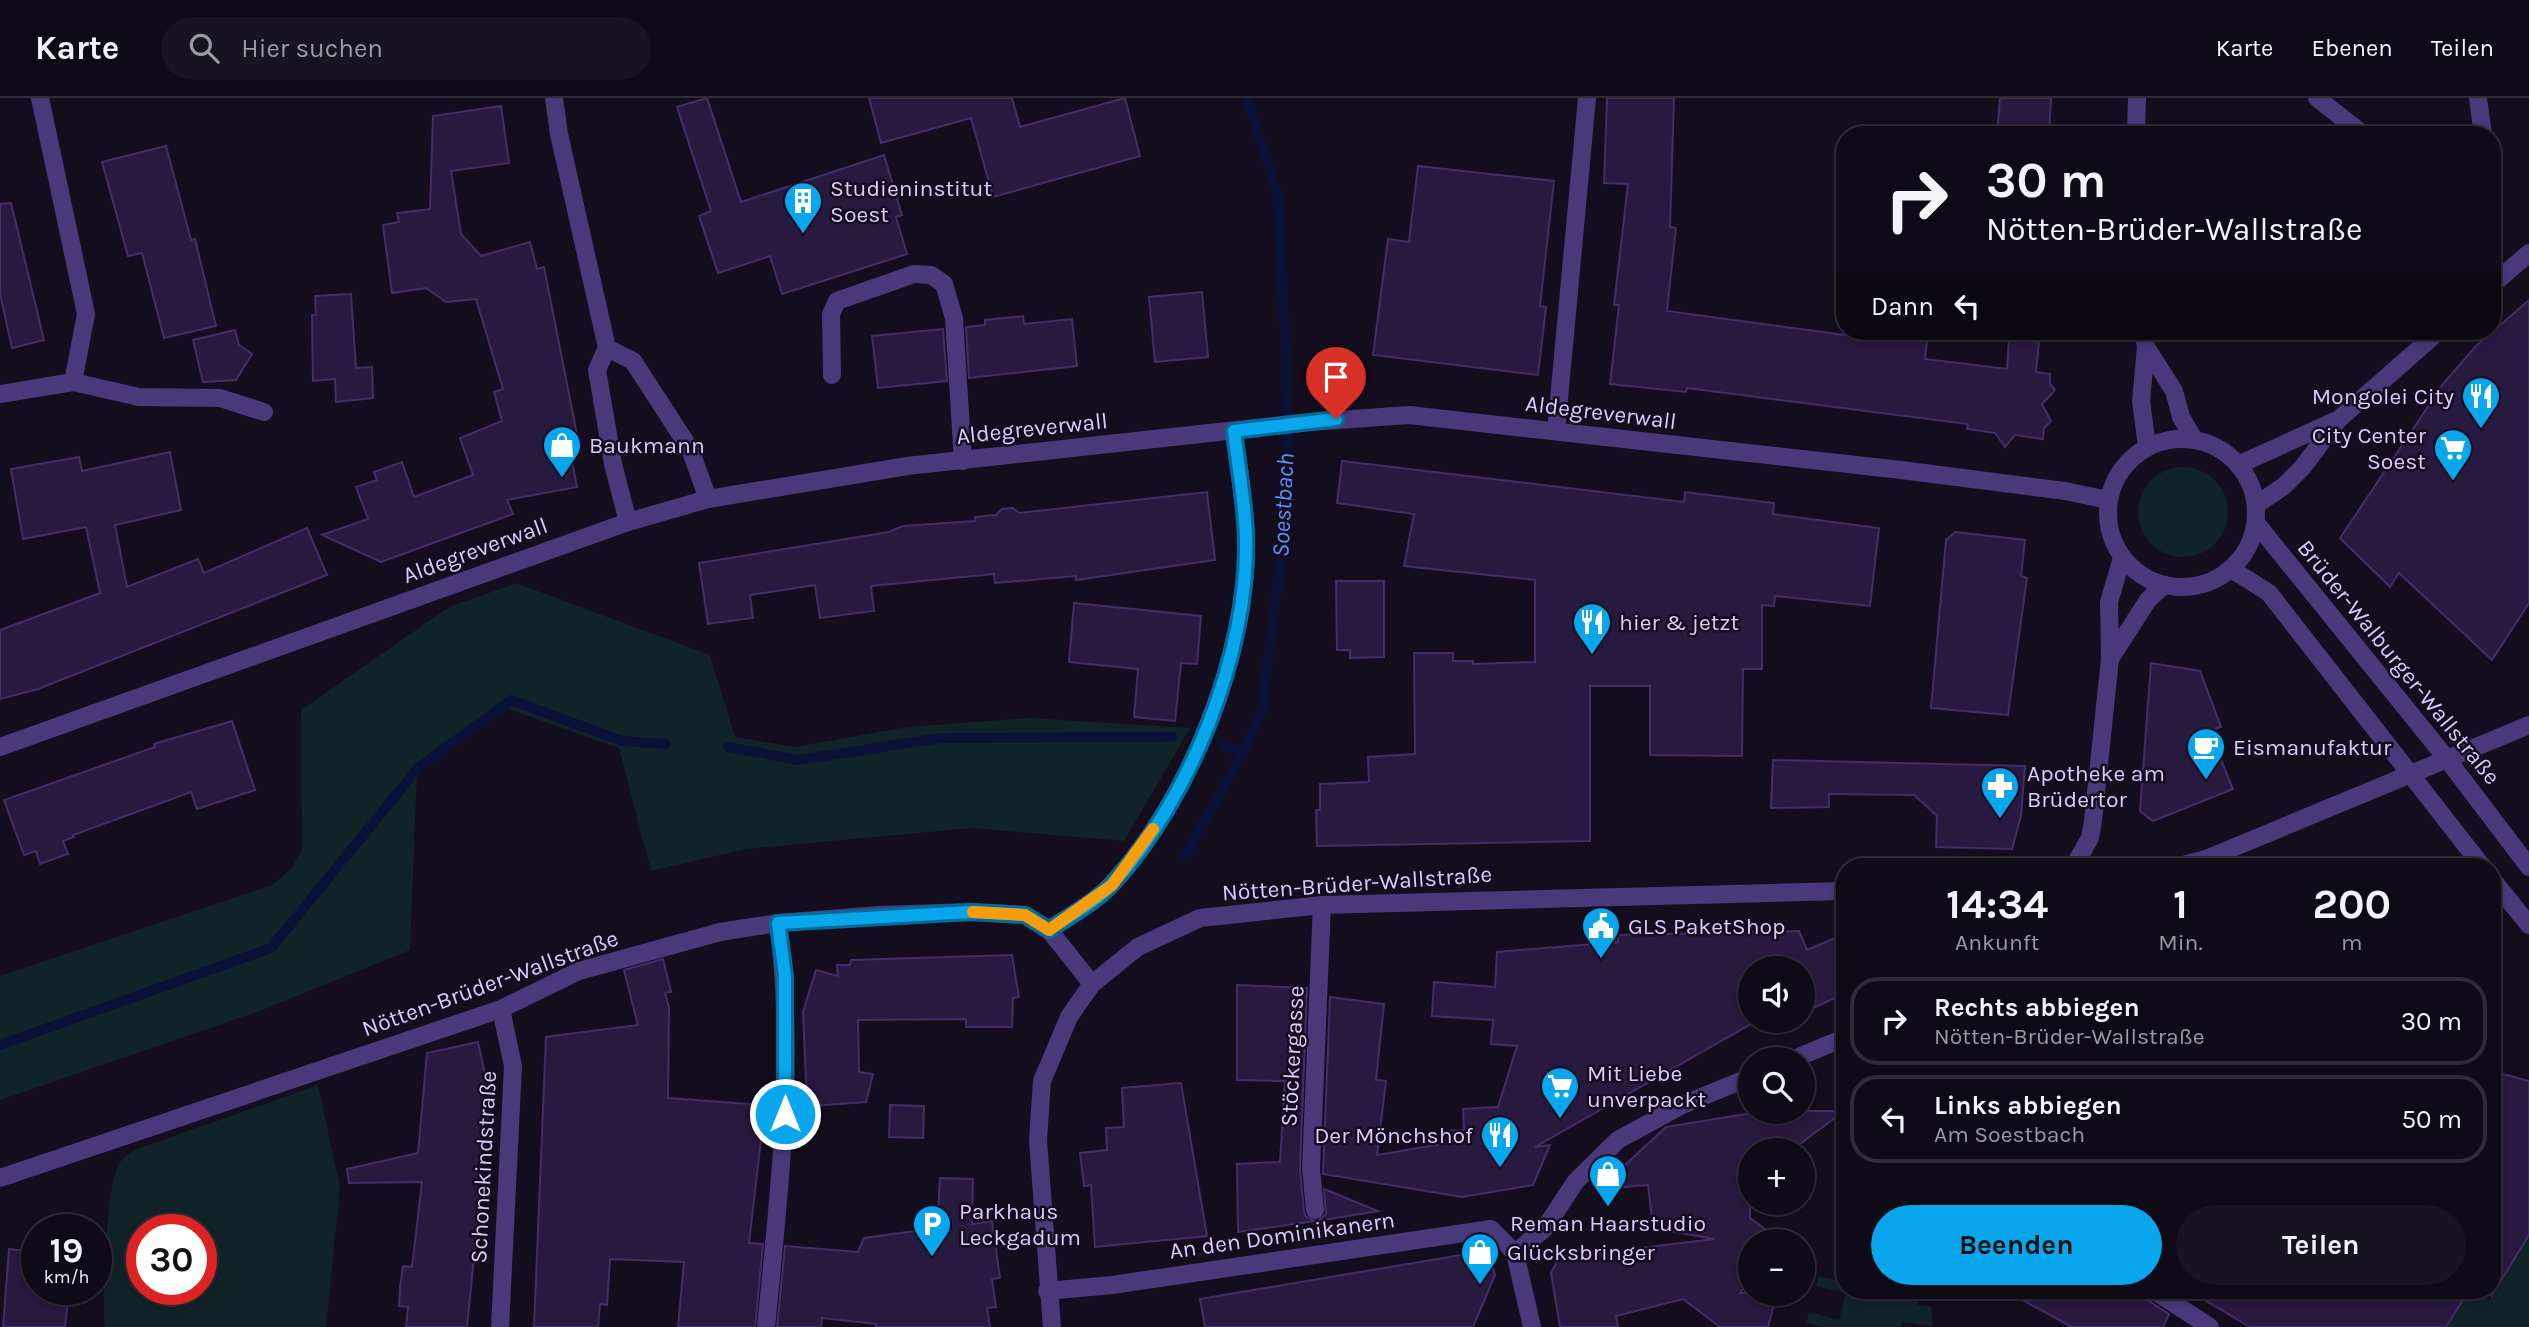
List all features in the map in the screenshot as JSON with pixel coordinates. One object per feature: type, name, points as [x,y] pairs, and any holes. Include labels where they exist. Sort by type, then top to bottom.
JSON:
[{"type":"street","points":[[40,98],[86,314],[73,382]]},
{"type":"street","points":[[554,98],[559,134],[607,348],[597,370],[612,464],[628,522]]},
{"type":"street","points":[[1556,431],[1587,98]]},
{"type":"street","points":[[2136,126],[2137,98]]},
{"type":"street","points":[[2317,98],[2353,126]]},
{"type":"street","points":[[2478,98],[2482,126]]},
{"type":"street","points":[[2501,277],[2529,253]]},
{"type":"street","points":[[832,375],[831,314],[837,302],[914,274],[931,275],[944,284],[954,318],[963,461]]},
{"type":"street","points":[[2145,340],[2141,401],[2147,446]]},
{"type":"street","points":[[2146,340],[2174,391],[2181,417],[2194,439]]},
{"type":"street","points":[[2256,514],[2302,468],[2339,419],[2429,340]]},
{"type":"street","points":[[607,348],[632,361],[690,449],[708,499]]},
{"type":"street","points":[[0,394],[73,382],[139,397],[220,398],[264,412]]},
{"type":"street","name":"Aldegreverwall","points":[[0,747],[628,522],[708,499],[907,466],[1310,422],[1409,415],[1901,470],[2065,491],[2108,500]]},
{"type":"street","points":[[2238,465],[2339,419]]},
{"type":"street","points":[[1049,930],[1112,885],[1148,836],[1195,761],[1238,632],[1246,538],[1234,431]]},
{"type":"street","points":[[2178,438],[2194,439],[2211,444],[2238,465],[2247,477],[2256,514],[2248,548],[2231,569],[2214,580],[2195,587],[2164,585],[2137,573],[2122,558],[2112,540],[2107,520],[2108,500],[2115,478],[2128,460],[2147,446],[2178,438]]},
{"type":"street","name":"Brüder-Walburger-Wallstraße","points":[[2256,514],[2529,867]]},
{"type":"street","points":[[2079,858],[2090,838],[2093,821],[2110,659],[2109,602],[2122,558]]},
{"type":"street","points":[[2231,569],[2269,593],[2476,858]]},
{"type":"street","points":[[2110,659],[2148,600],[2164,585]]},
{"type":"street","points":[[2208,858],[2529,725]]},
{"type":"street","points":[[2501,890],[2529,925]]},
{"type":"street","name":"Nötten-Brüder-Wallstraße","points":[[0,1178],[501,1009],[579,971],[720,932],[778,923],[971,912],[1025,915],[1049,930],[1092,984],[1138,947],[1200,918],[1322,905],[1836,891]]},
{"type":"street","name":"Stöckergasse","points":[[1315,1210],[1311,1168],[1322,905]]},
{"type":"street","points":[[766,1327],[785,1114],[785,976],[778,923]]},
{"type":"street","points":[[1052,1327],[1047,1291],[1038,1140],[1042,1081],[1069,1017],[1092,984]]},
{"type":"street","name":"Schonekindstraße","points":[[500,1327],[513,1066],[501,1009]]},
{"type":"street","points":[[1815,1050],[1836,1041]]},
{"type":"street","points":[[1532,1327],[1515,1253],[1545,1228],[1576,1181],[1618,1140],[1680,1106],[1738,1082]]},
{"type":"street","name":"An den Dominikanern","points":[[1047,1291],[1112,1285],[1491,1229],[1515,1253]]},
{"type":"street","points":[[2166,1299],[2210,1327]]},
{"type":"green space","points":[[2183,467],[2200,470],[2215,480],[2225,495],[2228,512],[2225,529],[2215,544],[2200,554],[2183,557],[2166,554],[2151,544],[2141,529],[2138,512],[2141,495],[2151,480],[2166,470]]},
{"type":"green space","points":[[516,583],[710,655],[735,737],[795,747],[907,727],[1029,718],[1190,728],[1124,841],[972,828],[746,849],[651,871],[619,748],[508,709],[417,772],[410,950],[260,1011],[0,1100],[0,976],[272,885],[291,869],[302,850],[301,710],[449,607]]},
{"type":"green space","points":[[318,1085],[340,1188],[326,1327],[105,1327],[104,1305],[112,1305],[110,1199],[117,1168],[137,1149]]},
{"type":"green space","points":[[2529,1235],[2529,1327],[2446,1327],[2463,1299],[2501,1299],[2501,1280]]},
{"type":"green space","points":[[1818,1276],[1836,1280],[1836,1291],[1816,1286]]},
{"type":"green space","points":[[1844,1299],[1917,1299],[1917,1305],[1931,1307],[1933,1327],[1902,1322],[1901,1327],[1823,1327],[1806,1323],[1809,1312],[1839,1320]]},
{"type":"building","name":"Studieninstitut Soest","points":[[707,98],[741,202],[884,155],[902,215],[896,217],[907,254],[782,294],[770,256],[718,273],[699,216],[711,211],[677,107]]},
{"type":"building","points":[[869,98],[1012,98],[1020,127],[1125,98],[1140,156],[993,197],[971,118],[881,143]]},
{"type":"building","points":[[1607,98],[1674,98],[1670,227],[1676,228],[1667,311],[1836,334],[1836,340],[1927,340],[1925,359],[2007,369],[2009,340],[2039,342],[2036,372],[2050,374],[2050,384],[2055,390],[2042,404],[2051,421],[2044,428],[2043,439],[2015,435],[2005,447],[1995,433],[1967,429],[1968,424],[1687,388],[1686,392],[1610,384],[1619,305],[1614,305],[1628,184],[1604,183]]},
{"type":"building","points":[[2000,98],[2051,98],[2049,126],[1998,126]]},
{"type":"building","points":[[501,106],[509,163],[451,171],[461,234],[481,256],[530,242],[537,269],[544,267],[580,450],[570,451],[577,487],[507,500],[513,514],[381,562],[322,535],[368,519],[356,487],[377,480],[374,472],[402,462],[414,497],[473,475],[460,438],[502,421],[494,392],[503,389],[476,299],[446,302],[426,288],[392,293],[383,225],[399,222],[397,213],[430,209],[433,116]]},
{"type":"building","points":[[166,146],[191,240],[195,239],[216,326],[164,338],[142,253],[128,256],[102,162]]},
{"type":"building","points":[[1418,166],[1554,181],[1540,306],[1546,307],[1538,375],[1373,355],[1388,239],[1409,242]]},
{"type":"building","points":[[11,203],[44,340],[12,348],[0,294],[0,204]]},
{"type":"building","points":[[1202,292],[1208,357],[1155,362],[1149,297]]},
{"type":"building","points":[[351,294],[356,368],[372,367],[373,398],[336,402],[335,379],[313,381],[312,315],[316,315],[315,296]]},
{"type":"building","name":"City Center Soest","points":[[2529,300],[2529,603],[2492,660],[2399,573],[2390,587],[2340,538],[2443,384],[2483,340],[2501,340],[2501,324]]},
{"type":"building","points":[[1023,316],[1024,324],[1072,319],[1077,366],[969,378],[966,327],[985,325],[985,320]]},
{"type":"building","points":[[943,329],[947,381],[878,388],[872,336]]},
{"type":"building","points":[[235,330],[239,345],[252,354],[236,380],[203,382],[193,340]]},
{"type":"building","points":[[170,452],[181,510],[115,525],[127,587],[198,559],[204,573],[307,528],[327,575],[38,689],[0,699],[0,630],[100,593],[86,527],[23,539],[11,469],[79,457],[82,471]]},
{"type":"building","points":[[1342,461],[1684,502],[1685,492],[1774,503],[1773,514],[1879,528],[1870,606],[1775,596],[1774,606],[1762,605],[1762,669],[1743,669],[1742,756],[1650,755],[1650,686],[1590,686],[1590,841],[1317,846],[1316,810],[1320,810],[1320,784],[1369,782],[1368,757],[1415,754],[1414,653],[1453,653],[1453,661],[1473,661],[1473,664],[1535,662],[1535,580],[1404,566],[1414,514],[1337,503]]},
{"type":"building","points":[[1207,492],[1215,560],[1076,580],[1076,576],[995,583],[994,574],[871,586],[874,611],[820,618],[815,585],[750,595],[753,618],[708,624],[699,563],[889,532],[903,526],[975,521],[975,517],[996,515],[1002,509],[1013,508],[1019,513]]},
{"type":"building","points":[[1955,532],[2025,540],[2021,576],[2027,578],[2008,715],[1931,708],[1946,540]]},
{"type":"building","points":[[1336,581],[1384,581],[1384,657],[1350,658],[1350,650],[1337,650]]},
{"type":"building","points":[[1074,603],[1201,616],[1197,664],[1181,663],[1175,721],[1134,717],[1138,669],[1069,662]]},
{"type":"building","points":[[2151,663],[2200,671],[2221,727],[2209,731],[2233,789],[2153,821],[2140,811]]},
{"type":"building","points":[[232,721],[255,790],[197,809],[191,792],[73,835],[74,837],[63,841],[68,854],[40,864],[36,851],[24,855],[4,800],[155,747],[154,744]]},
{"type":"building","points":[[1773,760],[2025,766],[2021,816],[2012,849],[1936,847],[1937,816],[1914,795],[1829,794],[1829,807],[1771,808]]},
{"type":"building","points":[[1799,931],[1807,950],[1836,937],[1836,998],[1815,1007],[1815,956],[1738,956],[1738,1031],[1535,1147],[1550,1145],[1533,1185],[1462,1197],[1323,1174],[1330,997],[1384,1004],[1376,1080],[1386,1081],[1377,1155],[1442,1144],[1442,1131],[1464,1130],[1463,1109],[1498,1107],[1517,1046],[1491,1044],[1493,1020],[1432,1016],[1434,982],[1495,987],[1497,952],[1618,942],[1617,935]]},
{"type":"building","points":[[1012,955],[1019,997],[1013,998],[1012,1027],[966,1027],[966,1019],[858,1020],[859,1072],[873,1074],[866,1102],[812,1106],[806,1081],[803,1012],[816,970],[838,976],[837,965],[850,965],[851,960]]},
{"type":"building","points":[[663,959],[671,992],[665,993],[669,1007],[668,1098],[765,1105],[749,1243],[763,1244],[755,1327],[678,1327],[684,1262],[610,1259],[607,1305],[600,1304],[598,1327],[534,1327],[546,1037],[638,1025],[624,970]]},
{"type":"building","points":[[1237,985],[1307,988],[1300,1169],[1304,1212],[1306,1217],[1315,1221],[1238,1232],[1237,1164],[1280,1162],[1285,1081],[1237,1080]]},
{"type":"building","points":[[478,1042],[490,1096],[467,1327],[406,1327],[408,1307],[399,1306],[400,1288],[403,1266],[412,1267],[422,1182],[349,1183],[347,1169],[418,1153],[427,1053]]},
{"type":"building","points":[[2501,1073],[2529,1081],[2529,1235],[2501,1280]]},
{"type":"building","points":[[1181,1083],[1207,1236],[1095,1247],[1091,1185],[1084,1186],[1080,1153],[1107,1150],[1106,1128],[1124,1127],[1122,1088]]},
{"type":"building","points":[[890,1105],[924,1106],[923,1138],[889,1137]]},
{"type":"building","points":[[1815,1111],[1836,1111],[1836,1117],[1808,1138],[1738,1138],[1738,1215],[1750,1215],[1750,1218],[1765,1229],[1738,1229],[1738,1306],[1774,1306],[1768,1327],[1720,1327],[1683,1299],[1616,1316],[1618,1327],[1560,1327],[1551,1273],[1559,1258],[1714,1239],[1653,1228],[1648,1185],[1599,1189],[1666,1127],[1738,1115],[1738,1124],[1815,1124]]},
{"type":"building","points":[[940,1178],[973,1179],[972,1224],[992,1221],[1000,1278],[992,1279],[996,1307],[987,1308],[990,1327],[876,1327],[876,1324],[822,1318],[821,1327],[777,1327],[785,1246],[858,1252],[864,1238],[937,1228]]},
{"type":"building","points":[[1324,1189],[1378,1211],[1318,1221],[1326,1214]]},
{"type":"building","points":[[9,1249],[21,1250],[21,1305],[67,1305],[65,1327],[3,1327]]},
{"type":"building","points":[[1479,1252],[1490,1256],[1495,1275],[1473,1327],[1205,1327],[1200,1299]]},
{"type":"building","points":[[2021,1299],[2146,1299],[2169,1314],[2163,1327],[2072,1327]]},
{"type":"building","points":[[2203,1299],[2463,1299],[2446,1327],[2250,1327]]},
{"type":"waterway","name":"Soestbach","points":[[1185,856],[1244,751],[1262,709],[1288,502],[1286,361],[1278,195],[1247,98]]},
{"type":"waterway","points":[[0,1045],[271,948],[418,768],[511,700],[622,741],[666,744]]},
{"type":"waterway","points":[[728,747],[798,760],[941,738],[1172,737]]},
{"type":"waterway","points":[[1224,747],[1244,751]]},
{"type":"slow traffic","points":[[973,912],[1025,915],[1049,930],[1112,885],[1153,829]]},
{"type":"place","name":"Studieninstitut Soest","points":[[803,235]]},
{"type":"place","name":"Mongolei City","points":[[2481,430]]},
{"type":"place","name":"Baukmann","points":[[562,479]]},
{"type":"place","name":"City Center Soest","points":[[2453,482]]},
{"type":"place","name":"hier & jetzt","points":[[1592,656]]},
{"type":"place","name":"Eismanufaktur","points":[[2206,781]]},
{"type":"place","name":"Apotheke am Brüdertor","points":[[2000,820]]},
{"type":"place","name":"GLS PaketShop","points":[[1601,960]]},
{"type":"place","name":"Mit Liebe unverpackt","points":[[1560,1120]]},
{"type":"place","name":"Der Mönchshof","points":[[1500,1169]]},
{"type":"place","name":"Reman Haarstudio","points":[[1608,1208]]},
{"type":"place","name":"Parkhaus Leckgadum","points":[[932,1258]]},
{"type":"place","name":"Glücksbringer","points":[[1480,1286]]},
{"type":"route","points":[[785,1114],[785,976],[778,923],[879,915],[971,912],[1025,915],[1049,930],[1112,885],[1148,836],[1195,761],[1238,632],[1246,538],[1234,431],[1336,419]]}]
